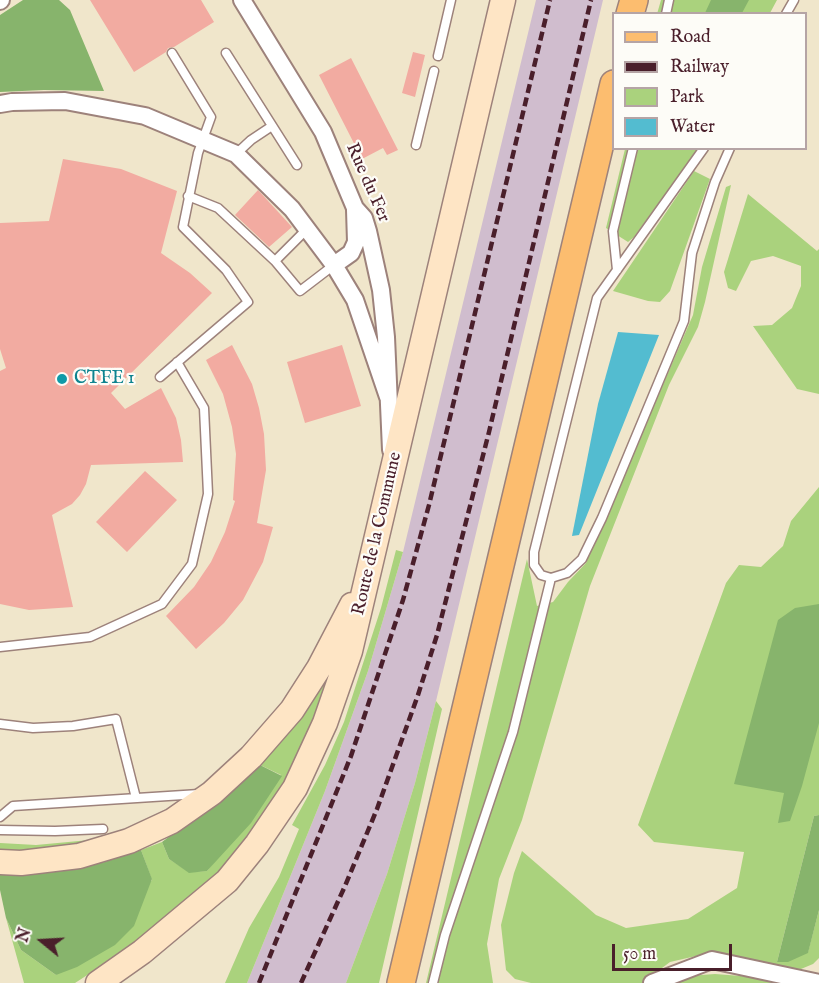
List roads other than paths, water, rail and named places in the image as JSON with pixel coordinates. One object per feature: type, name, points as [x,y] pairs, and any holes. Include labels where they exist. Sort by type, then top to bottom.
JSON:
[{"type":"main road","name":"Route de la Commune","points":[[98,983],[142,952],[227,881],[257,844],[295,788],[325,723],[350,651],[503,0]]},
{"type":"main road","points":[[401,983],[612,92]]},
{"type":"main road","points":[[0,861],[21,862],[79,856],[129,841],[172,821],[212,793],[251,757],[292,710],[319,668],[368,573]]},
{"type":"street","name":"Rue du Fer","points":[[242,0],[323,132],[355,208],[364,218],[381,290],[386,337],[392,475]]},
{"type":"street","points":[[0,104],[65,101],[145,116],[236,154],[292,209],[334,265],[355,300],[388,397]]},
{"type":"street","points":[[334,265],[351,253],[356,242],[355,208]]},
{"type":"street","points":[[652,983],[712,960],[819,983]]},
{"type":"lane","points":[[438,56],[451,0]]},
{"type":"lane","points":[[160,377],[248,302],[226,270],[183,227],[198,153],[211,117],[172,53]]},
{"type":"lane","points":[[226,53],[297,165]]},
{"type":"lane","points":[[416,145],[434,71]]},
{"type":"lane","points":[[236,154],[251,140],[272,126]]},
{"type":"lane","points":[[617,270],[613,231],[633,150]]},
{"type":"lane","points":[[703,150],[597,298],[534,552],[534,565],[541,575],[551,578],[567,573],[582,559],[602,518],[684,321],[692,254],[715,182],[728,150]]},
{"type":"lane","points":[[188,196],[218,208],[275,261],[300,291],[334,265]]},
{"type":"lane","points":[[275,261],[308,228]]},
{"type":"lane","points":[[0,647],[90,637],[162,604],[192,564],[208,494],[204,408],[177,362]]},
{"type":"lane","points":[[433,983],[445,935],[513,732],[551,578]]},
{"type":"lane","points":[[0,724],[33,728],[73,726],[116,719],[136,798]]},
{"type":"lane","points":[[0,817],[13,806],[212,793]]},
{"type":"lane","points":[[0,830],[103,830]]},
{"type":"water","points":[[618,332],[659,335],[579,535],[572,536],[598,404]]},
{"type":"railway","points":[[259,983],[351,756],[403,600],[429,505],[550,0]]},
{"type":"railway","points":[[301,983],[377,809],[437,635],[489,432],[591,0]]},
{"type":"place","name":"CTFE 1","points":[[62,379]]}]
